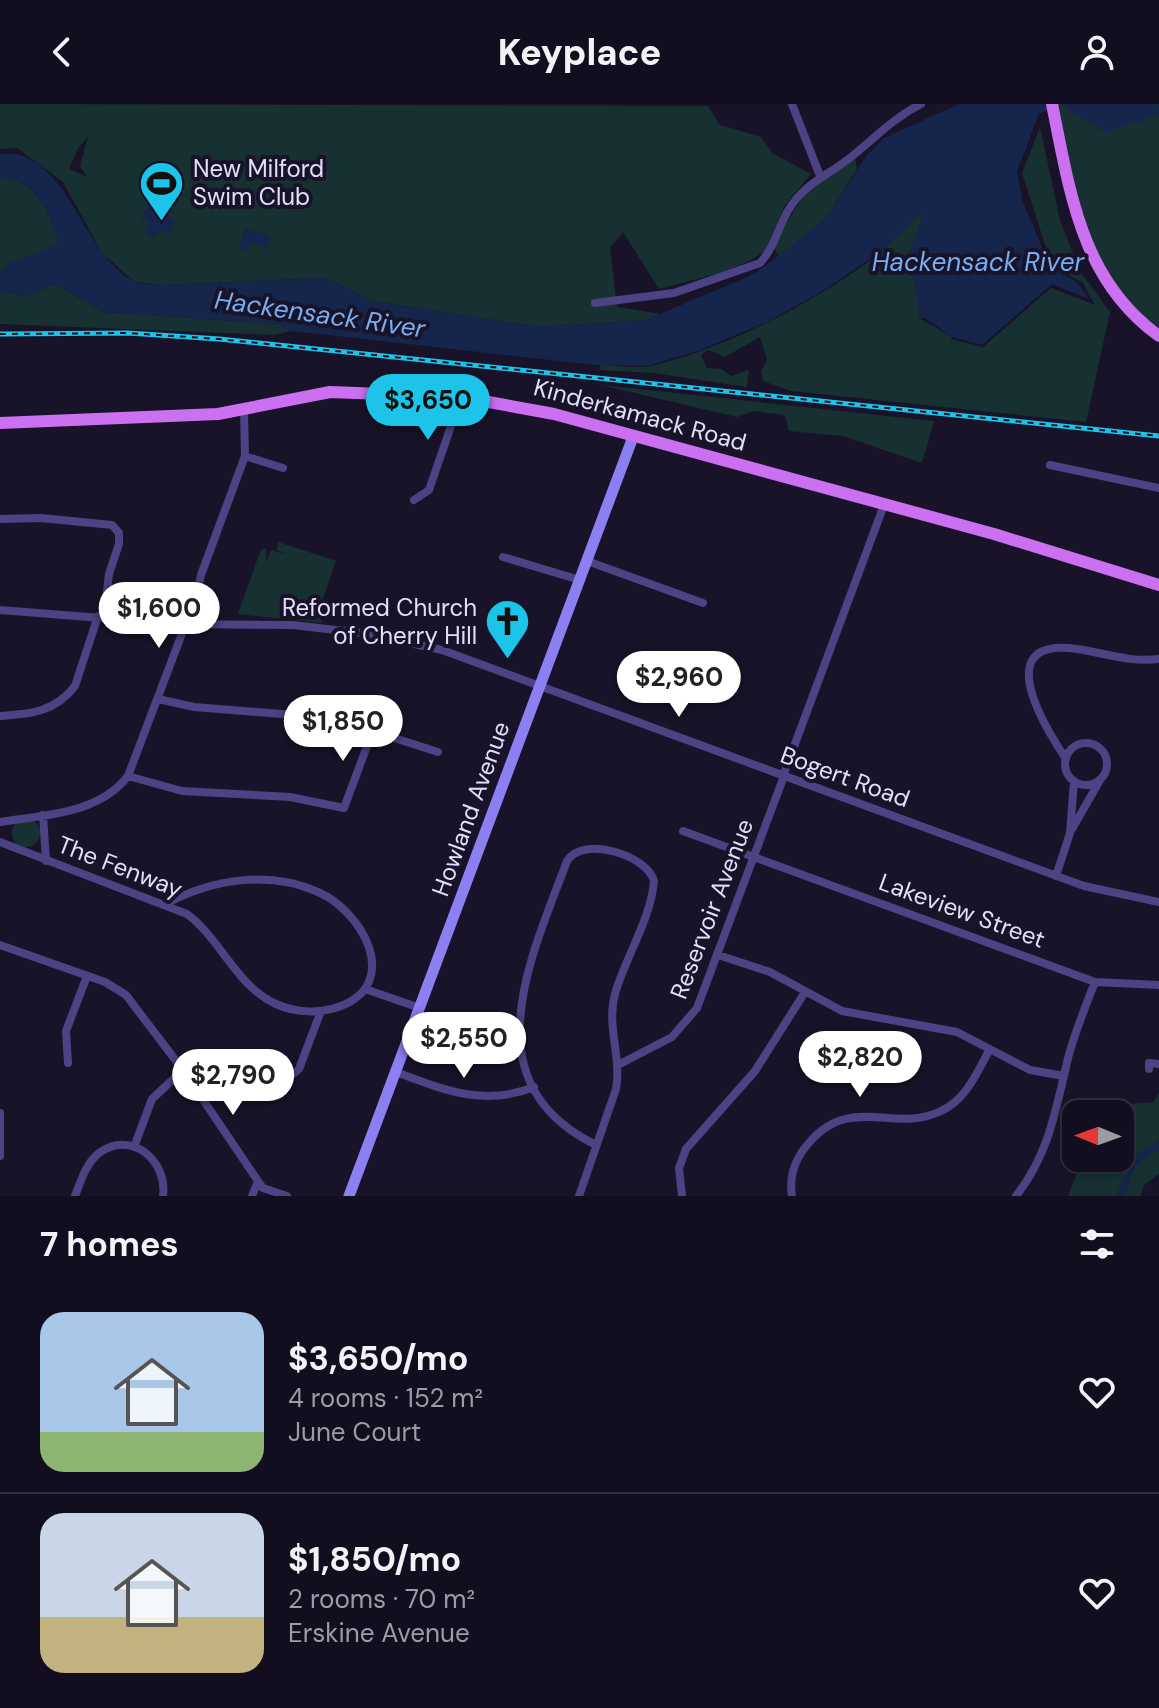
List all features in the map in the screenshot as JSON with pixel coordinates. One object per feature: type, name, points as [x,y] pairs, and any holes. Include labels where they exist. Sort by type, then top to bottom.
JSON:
[{"type":"main road","points":[[1053,108],[1078,222],[1094,263],[1126,309],[1159,336]]},
{"type":"main road","name":"Kinderkamack Road","points":[[0,423],[185,417],[244,410],[330,392],[461,397],[542,411],[1159,585]]},
{"type":"street","points":[[792,104],[820,176]]},
{"type":"street","points":[[595,303],[674,293],[760,263],[770,253],[790,208],[820,176],[852,156],[887,124],[921,104]]},
{"type":"street","points":[[414,500],[429,490],[461,397]]},
{"type":"street","points":[[0,822],[95,803],[114,792],[128,776],[186,623],[193,614],[201,575],[245,456],[244,410]]},
{"type":"street","name":"Howland Avenue","points":[[349,1196],[633,437]]},
{"type":"street","points":[[245,456],[283,468]]},
{"type":"street","points":[[1050,465],[1159,488]]},
{"type":"street","name":"Reservoir Avenue","points":[[618,1065],[659,1046],[681,1028],[697,1008],[884,505]]},
{"type":"street","points":[[0,519],[41,518],[112,525],[119,533],[101,616],[75,686],[68,695],[40,712],[0,716]]},
{"type":"street","points":[[503,557],[580,580]]},
{"type":"street","points":[[587,561],[703,603]]},
{"type":"street","name":"Bogert Road","points":[[0,610],[186,623],[293,625],[369,634],[446,652],[541,684],[1056,876],[1102,892],[1159,902]]},
{"type":"street","points":[[1102,778],[1085,785],[1074,781],[1066,771],[1066,759],[1028,688],[1028,673],[1034,660],[1054,648],[1127,661],[1159,659]]},
{"type":"street","points":[[158,699],[194,707],[311,715],[373,730],[438,752]]},
{"type":"street","points":[[128,776],[182,791],[290,797],[344,808],[373,730]]},
{"type":"street","points":[[1056,876],[1070,833],[1102,778],[1107,760],[1096,745],[1077,745],[1066,759]]},
{"type":"street","points":[[1070,833],[1074,781]]},
{"type":"street","points":[[43,815],[46,861]]},
{"type":"street","name":"Lakeview Street","points":[[683,831],[1095,982],[1159,985]]},
{"type":"street","name":"The Fenway","points":[[0,842],[166,904],[200,924],[247,983],[266,999],[289,1009],[321,1011]]},
{"type":"street","points":[[579,1196],[616,1089],[618,1065],[612,1024],[615,995],[654,888],[653,876],[640,863],[594,847],[575,851],[567,861],[522,986],[520,1034],[534,1087],[559,1120],[596,1145]]},
{"type":"street","points":[[166,904],[203,888],[237,880],[288,883],[320,892],[342,906],[366,938],[372,959],[365,989],[344,1005],[321,1011],[299,1069],[293,1074]]},
{"type":"street","points":[[0,945],[116,988],[134,1003],[263,1188],[287,1196]]},
{"type":"street","points":[[718,955],[770,972],[850,1014],[944,1029],[1030,1070],[1064,1076]]},
{"type":"street","points":[[68,1063],[66,1031],[87,976]]},
{"type":"street","points":[[1016,1196],[1034,1170],[1050,1136],[1064,1076],[1095,982]]},
{"type":"street","points":[[365,989],[420,1008]]},
{"type":"street","points":[[682,1196],[679,1168],[686,1149],[755,1071],[805,992]]},
{"type":"street","points":[[792,1196],[792,1179],[798,1159],[822,1129],[853,1116],[910,1119],[942,1111],[966,1092],[990,1049]]},
{"type":"street","points":[[1149,1069],[1149,1063],[1159,1064]]},
{"type":"street","points":[[134,1147],[152,1099],[183,1070]]},
{"type":"street","points":[[396,1072],[465,1096],[508,1096],[534,1087]]},
{"type":"street","points":[[0,1113],[0,1156]]},
{"type":"street","points":[[75,1196],[88,1166],[98,1153],[115,1146],[134,1147],[148,1153],[159,1167],[163,1196]]},
{"type":"street","points":[[252,1196],[258,1181]]},
{"type":"green space","points":[[0,104],[708,106],[720,125],[761,137],[772,153],[811,174],[785,205],[766,250],[750,261],[720,273],[659,289],[623,232],[610,247],[617,307],[660,314],[646,320],[539,327],[371,301],[326,278],[161,285],[135,282],[102,253],[63,182],[17,148],[0,149]],"holes":[[[88,137],[80,166],[87,177],[69,169],[78,148]]]},
{"type":"green space","points":[[1056,104],[1159,104],[1159,327],[1134,308],[1114,285],[1098,258],[1076,197]]},
{"type":"green space","points":[[1040,127],[1060,220],[1080,271],[1110,312],[1086,422],[791,391],[763,381],[761,371],[767,360],[760,337],[725,357],[708,350],[701,355],[707,368],[721,369],[731,376],[749,370],[747,387],[654,373],[599,370],[601,365],[644,367],[677,359],[770,321],[856,270],[924,211],[908,256],[918,297],[919,318],[951,339],[983,347],[1051,288],[1095,305],[1083,283],[1052,266],[1022,173]]},
{"type":"green space","points":[[855,158],[857,169],[826,219],[778,256],[774,247],[798,204],[825,177]]},
{"type":"green space","points":[[0,178],[24,184],[33,191],[46,211],[60,245],[9,263],[0,273]]},
{"type":"green space","points":[[55,284],[104,312],[278,324],[292,331],[274,335],[0,324],[0,291],[23,296]]},
{"type":"green space","points":[[601,385],[934,421],[922,463],[843,436],[789,431],[785,415],[753,411],[737,417]]},
{"type":"green space","points":[[278,542],[336,561],[318,613],[323,616],[321,623],[238,614],[261,549],[266,548],[266,562],[271,550],[286,554],[277,550]]},
{"type":"green space","points":[[26,819],[36,823],[40,833],[36,843],[26,847],[16,843],[12,833],[16,823]]},
{"type":"green space","points":[[1159,1092],[1159,1140],[1134,1160],[1134,1104],[1154,1102]]},
{"type":"green space","points":[[1159,1148],[1159,1174],[1144,1185],[1140,1196],[1124,1196],[1134,1172],[1134,1166]]},
{"type":"green space","points":[[1077,1172],[1128,1172],[1116,1196],[1068,1196]]},
{"type":"water","name":"Hackensack River","points":[[959,104],[1059,104],[1039,114],[1017,171],[1022,200],[1050,266],[1077,282],[1089,299],[1052,284],[982,345],[952,337],[925,318],[919,318],[918,297],[908,256],[923,212],[879,253],[821,292],[767,322],[698,351],[647,366],[595,365],[292,331],[278,324],[104,312],[55,284],[23,296],[0,291],[0,273],[9,263],[59,244],[46,210],[33,191],[24,184],[0,178],[0,154],[23,156],[42,168],[59,185],[102,252],[118,270],[139,283],[161,285],[326,278],[371,301],[539,327],[646,320],[754,274],[826,219],[866,156],[884,138]]},
{"type":"water","points":[[1062,104],[1158,104],[1159,115],[1106,132],[1073,114]]},
{"type":"water","name":"New Milford Swim Club","points":[[149,205],[176,221],[169,234],[160,229],[155,239],[144,232],[149,223],[141,218]]},
{"type":"water","points":[[245,228],[271,236],[267,248],[251,243],[247,252],[238,249]]},
{"type":"water","points":[[1159,1140],[1159,1148],[1134,1166],[1136,1156]]},
{"type":"water","points":[[1128,1172],[1132,1172],[1124,1196],[1116,1196]]},
{"type":"railway","points":[[0,334],[128,333],[219,339],[1159,436]]},
{"type":"place","name":"New Milford Swim Club","points":[[162,222]]},
{"type":"place","name":"Reformed Church of Cherry Hill","points":[[508,661]]}]
